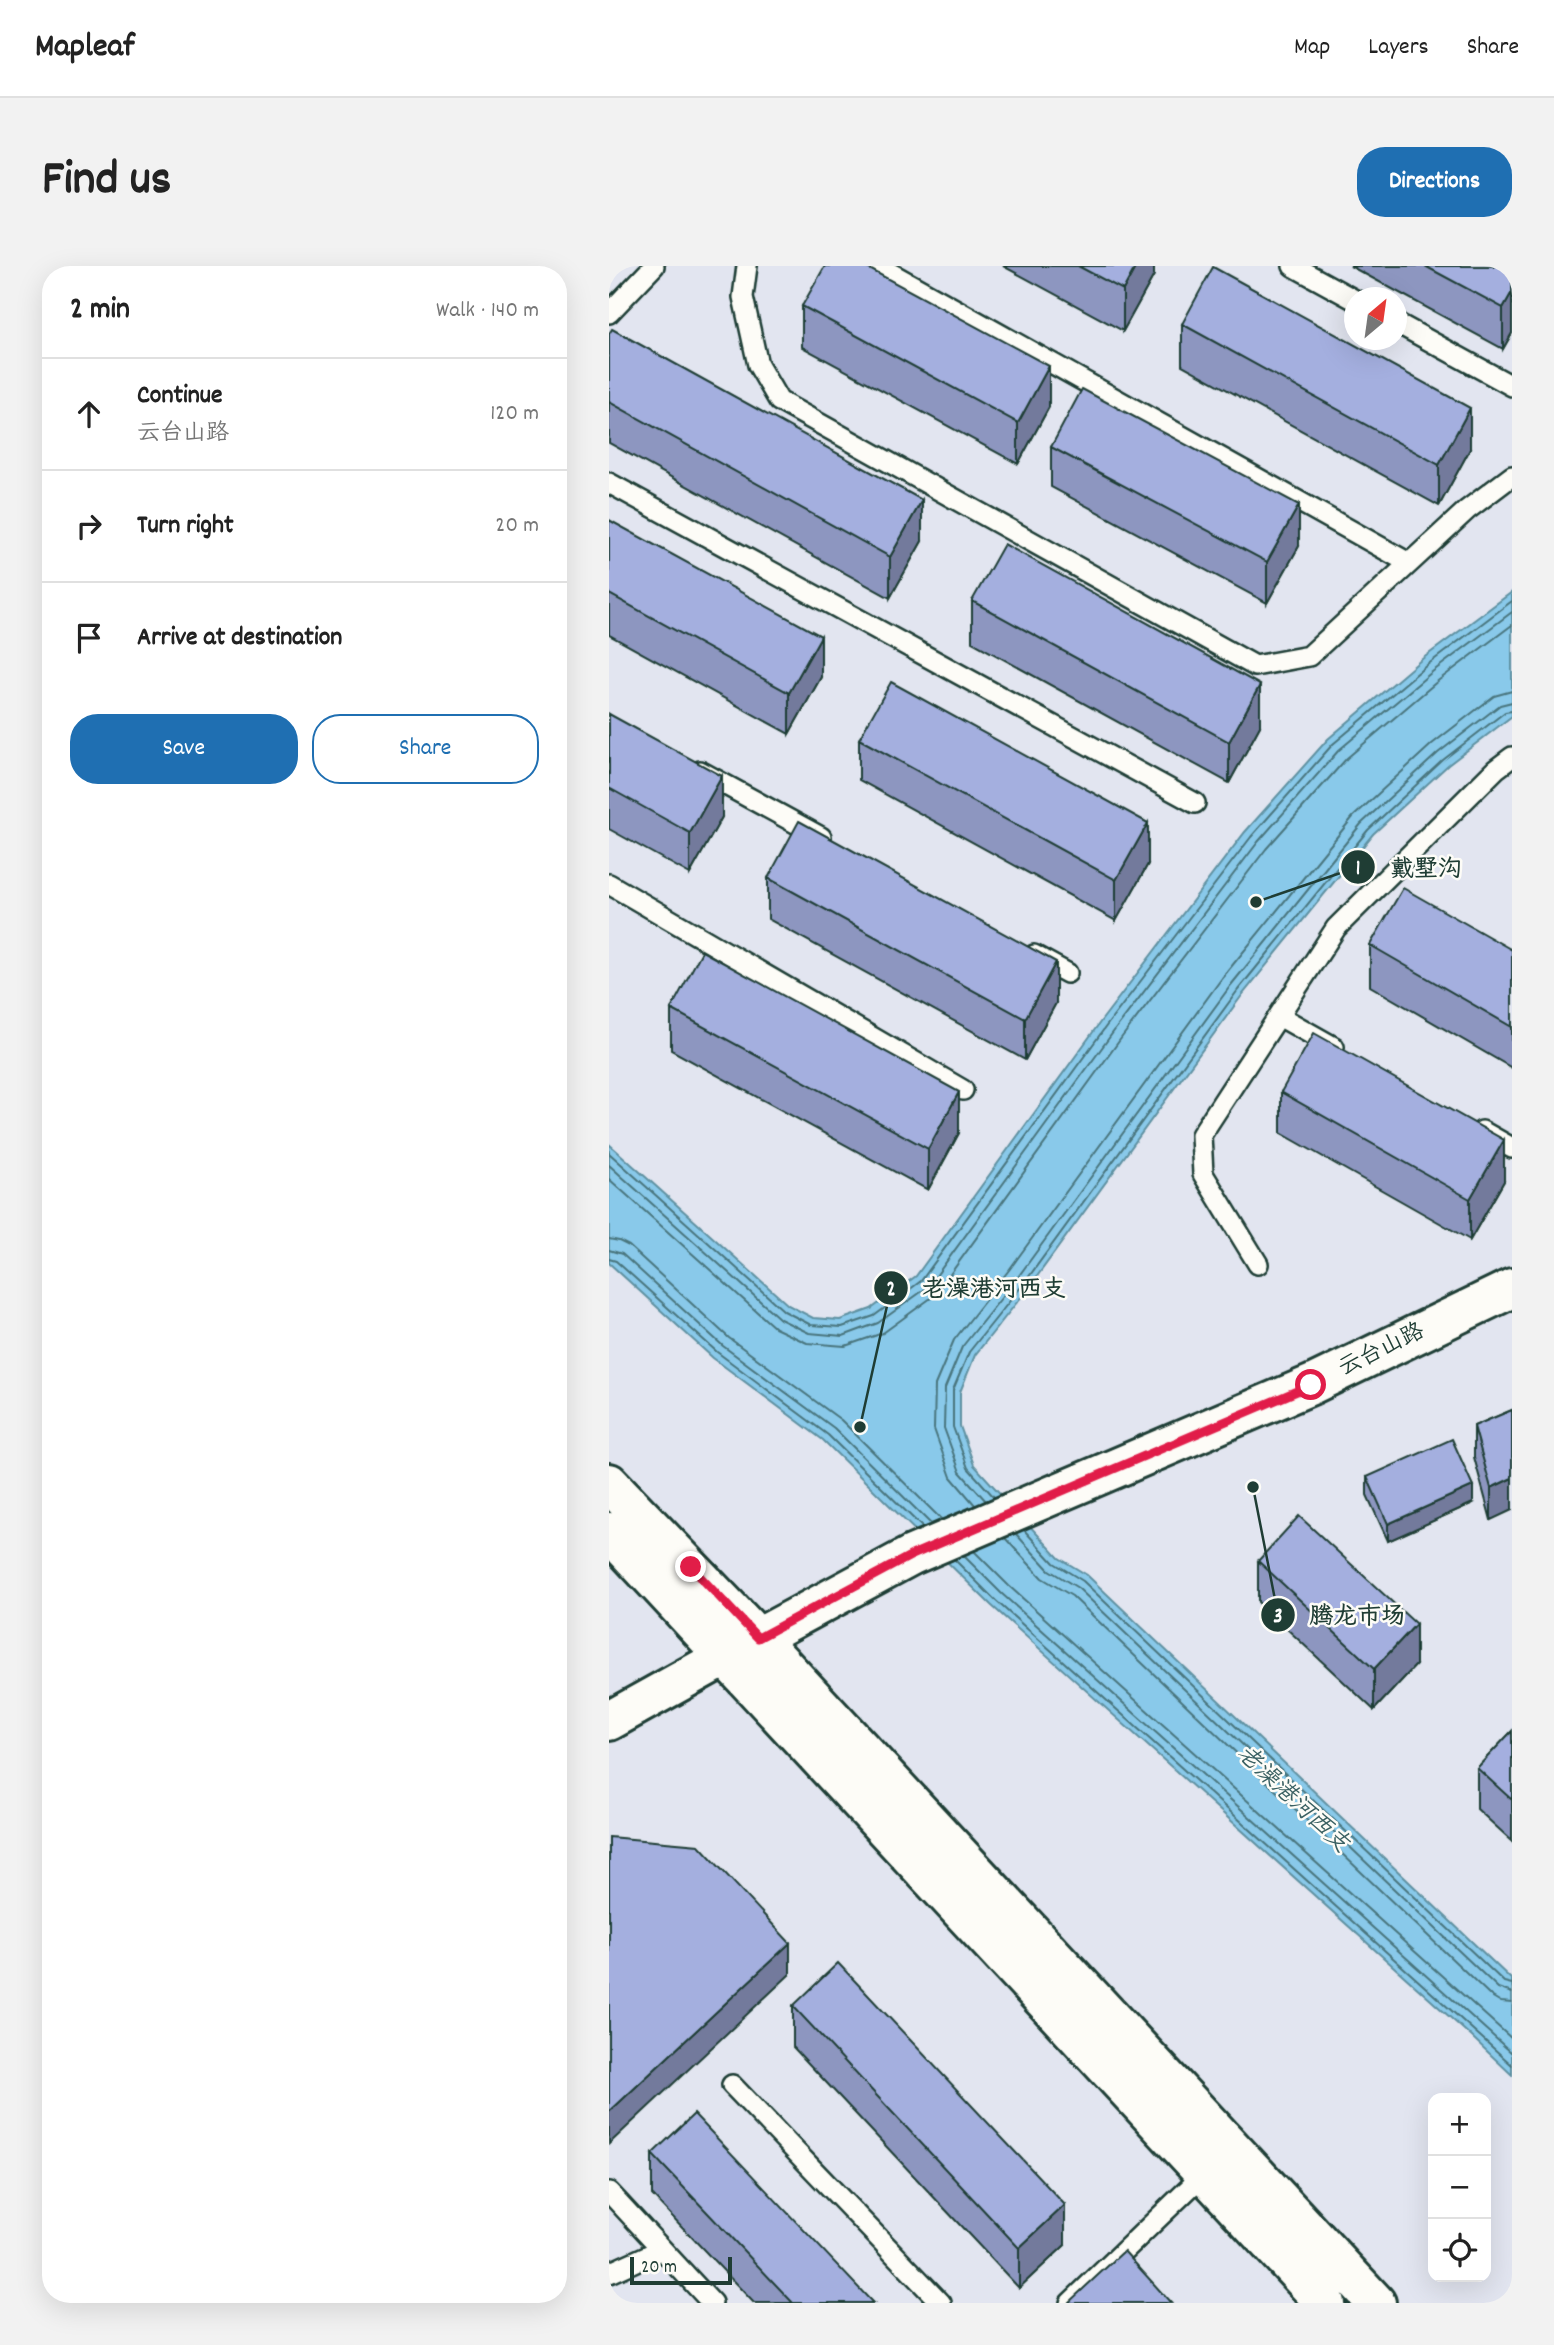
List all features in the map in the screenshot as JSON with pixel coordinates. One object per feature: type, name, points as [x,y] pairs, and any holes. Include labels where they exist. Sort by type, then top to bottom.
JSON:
[{"type":"street","name":"云台山路","points":[[609,1721],[912,1555],[1311,1385],[1512,1288]]},
{"type":"street","points":[[609,1483],[742,1647],[1205,2173],[1325,2303]]},
{"type":"street","points":[[609,1532],[742,1647],[1376,2303]]},
{"type":"lane","points":[[609,313],[655,266]]},
{"type":"lane","points":[[747,266],[743,296],[758,365],[779,401],[1255,666],[1309,656],[1467,510],[1512,476]]},
{"type":"lane","points":[[878,266],[1409,563]]},
{"type":"lane","points":[[1293,266],[1344,294]]},
{"type":"lane","points":[[1407,328],[1512,386]]},
{"type":"lane","points":[[609,483],[1195,803]]},
{"type":"lane","points":[[1258,1265],[1203,1174],[1201,1135],[1336,928],[1389,884],[1496,769],[1512,757]]},
{"type":"lane","points":[[681,761],[838,847]]},
{"type":"lane","points":[[609,884],[963,1090]]},
{"type":"lane","points":[[1019,946],[1067,973]]},
{"type":"lane","points":[[1279,1016],[1349,1055]]},
{"type":"lane","points":[[1465,1121],[1512,1147]]},
{"type":"lane","points":[[731,2085],[941,2303]]},
{"type":"lane","points":[[1070,2303],[1205,2173]]},
{"type":"lane","points":[[609,2192],[712,2303]]},
{"type":"lane","points":[[609,2273],[662,2249]]},
{"type":"water","points":[[1512,592],[1512,716],[1448,765],[1373,834],[1243,994],[1030,1286],[975,1355],[960,1392],[960,1426],[974,1465],[1059,1558],[1087,1575],[1512,1980],[1512,2075],[991,1605],[823,1440],[713,1358],[609,1263],[609,1144],[788,1305],[813,1318],[840,1320],[871,1309],[916,1276],[1101,1021],[1245,832],[1328,739],[1422,659]]},
{"type":"building","points":[[825,266],[864,266],[1049,366],[1018,423],[802,306]]},
{"type":"building","points":[[1078,266],[1136,266],[1123,290]]},
{"type":"building","points":[[1425,266],[1512,266],[1512,292],[1503,308]]},
{"type":"building","points":[[1213,267],[1344,339],[1344,350],[1364,350],[1470,408],[1439,465],[1182,324]]},
{"type":"building","points":[[612,329],[922,500],[890,557],[609,402],[609,334]]},
{"type":"building","points":[[1082,389],[1299,505],[1267,562],[1051,447]]},
{"type":"building","points":[[609,520],[821,636],[789,693],[609,594]]},
{"type":"building","points":[[1004,544],[1260,685],[1229,742],[972,601]]},
{"type":"building","points":[[891,682],[1148,823],[1116,880],[859,739]]},
{"type":"building","points":[[609,714],[722,776],[690,833],[609,788]]},
{"type":"building","points":[[799,821],[1056,962],[1025,1019],[768,878]]},
{"type":"building","points":[[1403,888],[1512,950],[1512,1027],[1370,945]]},
{"type":"building","points":[[702,951],[959,1092],[928,1149],[671,1009]]},
{"type":"building","points":[[1314,1033],[1504,1140],[1470,1199],[1281,1092]]},
{"type":"building","points":[[1512,1410],[1512,1478],[1491,1488],[1474,1426]]},
{"type":"building","points":[[1452,1439],[1473,1486],[1388,1524],[1367,1477]]},
{"type":"building","points":[[1299,1516],[1416,1624],[1374,1669],[1258,1561]]},
{"type":"building","points":[[1512,1731],[1512,1800],[1477,1768]]},
{"type":"building","points":[[609,1837],[699,1845],[790,1943],[609,2112]]},
{"type":"building","points":[[838,1963],[1065,2205],[1019,2248],[793,2006]]},
{"type":"building","points":[[694,2114],[873,2303],[793,2303],[652,2154]]},
{"type":"building","points":[[1124,2251],[1171,2303],[1069,2302]]},
{"type":"place","name":"戴墅沟","points":[[1256,902]]},
{"type":"place","name":"老澡港河西支","points":[[860,1427]]},
{"type":"place","name":"腾龙市场","points":[[1253,1487]]},
{"type":"route","points":[[691,1567],[758,1638],[912,1555],[1311,1385]]}]
